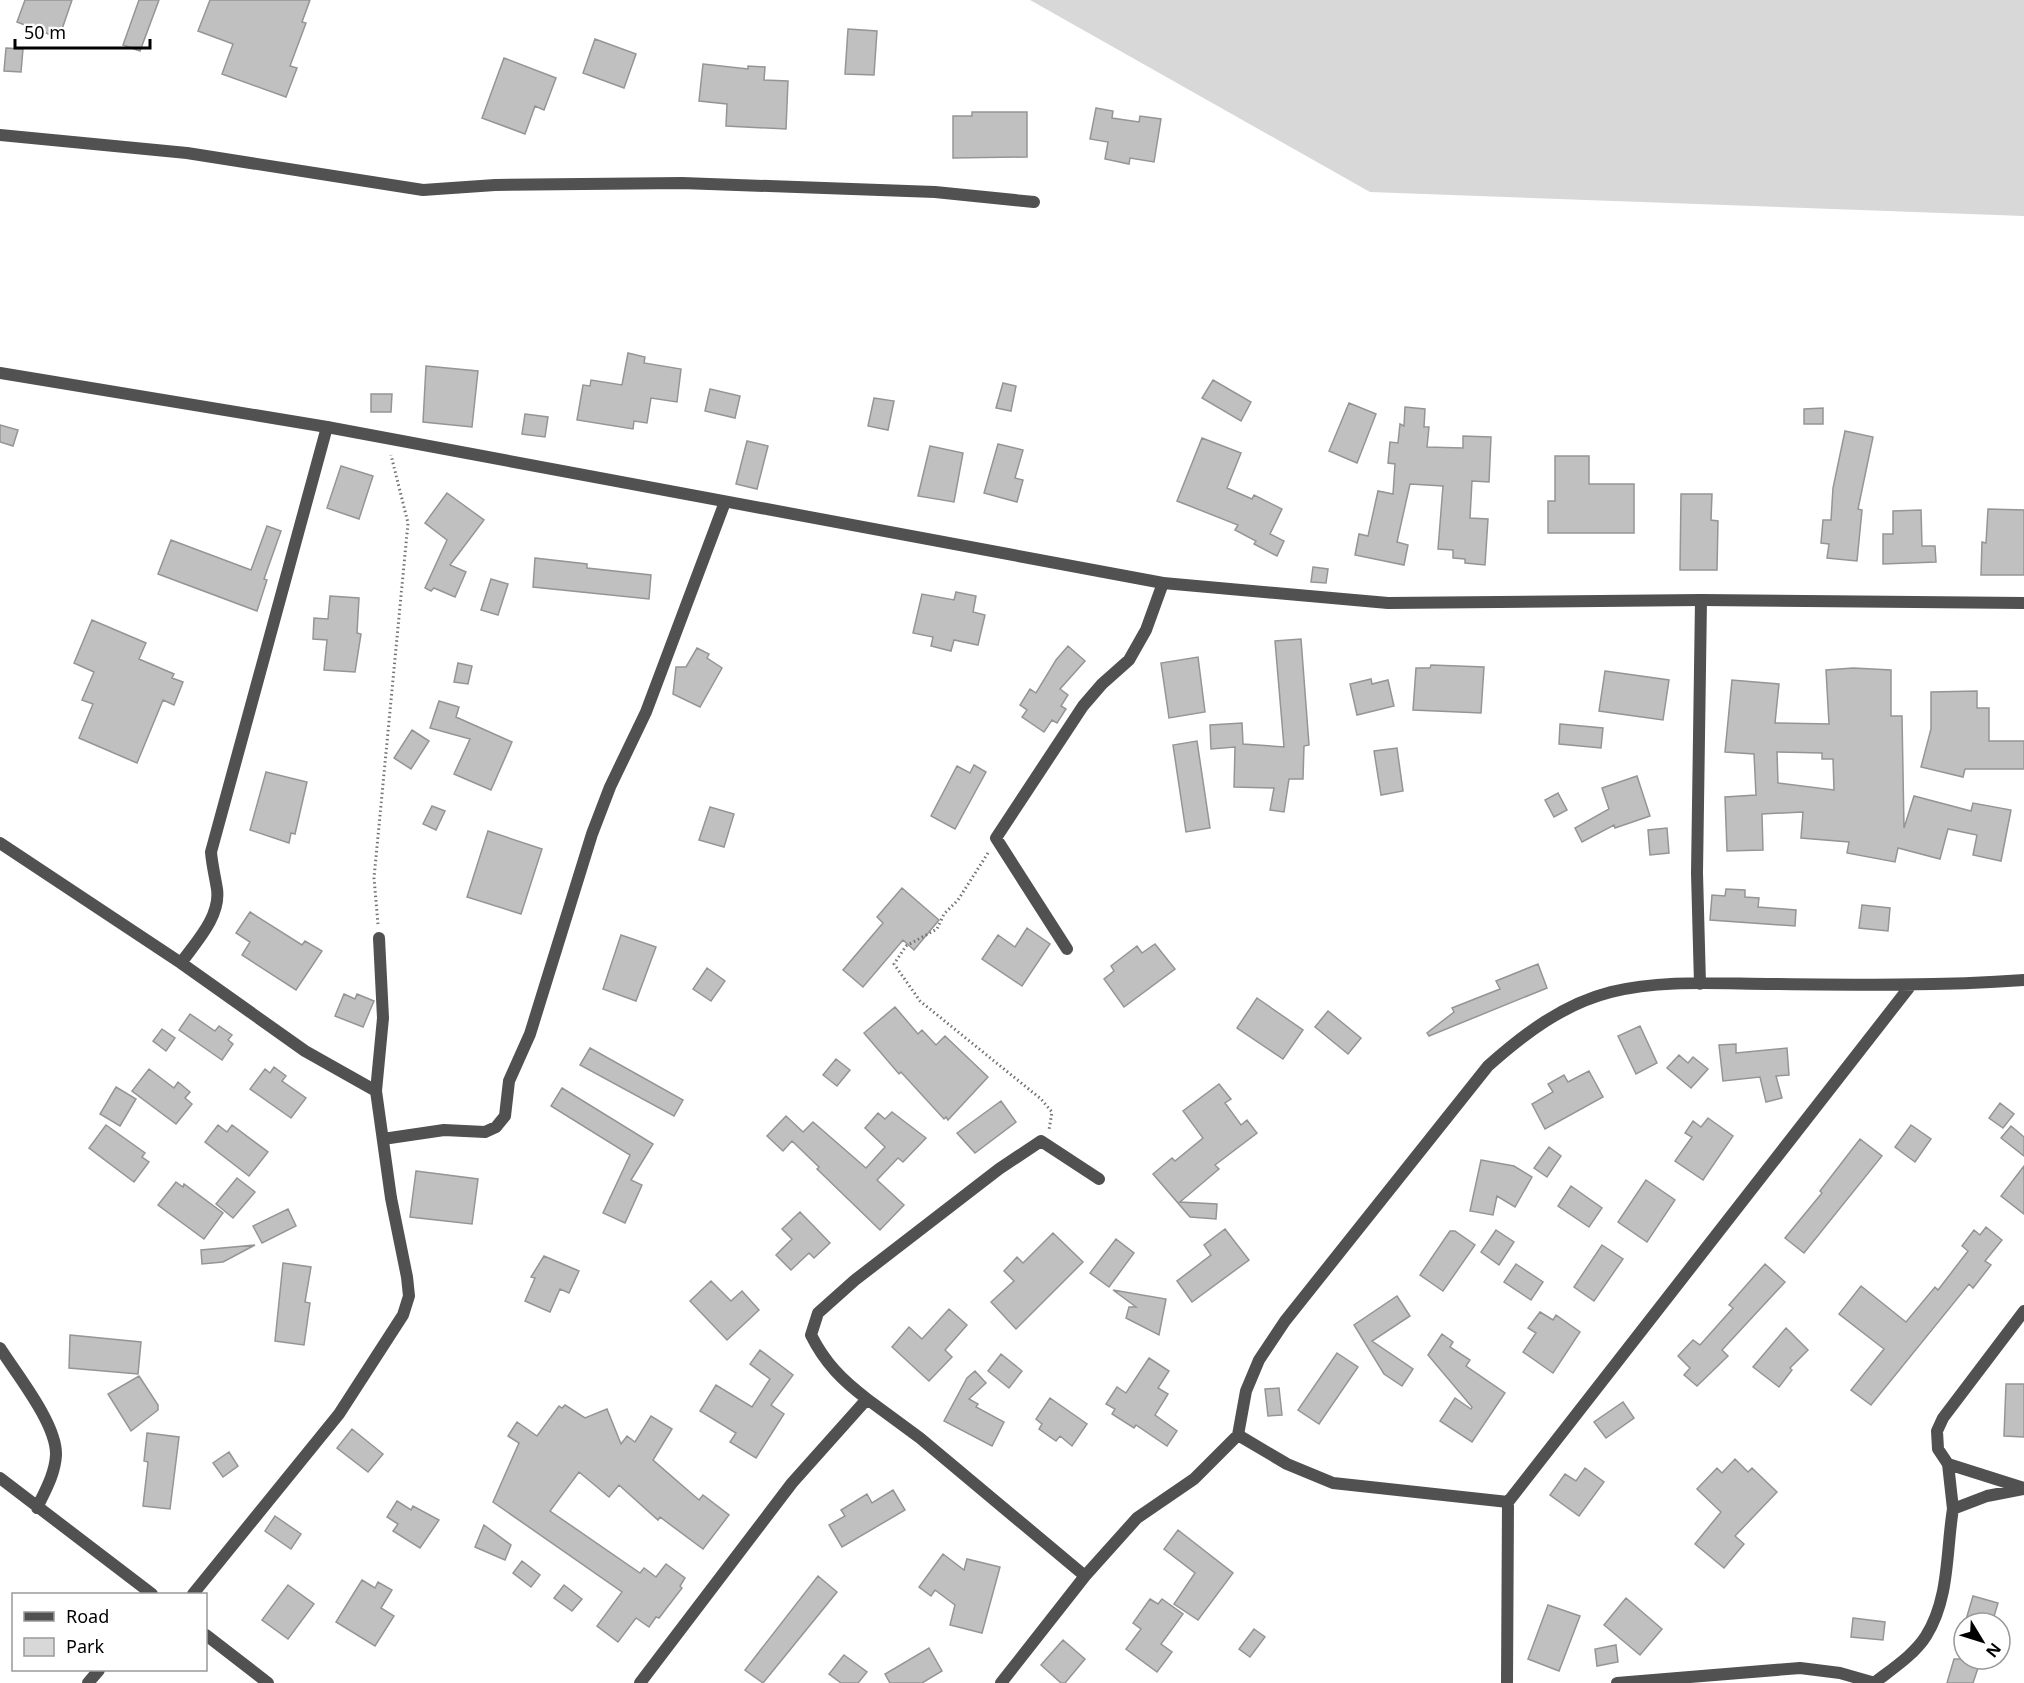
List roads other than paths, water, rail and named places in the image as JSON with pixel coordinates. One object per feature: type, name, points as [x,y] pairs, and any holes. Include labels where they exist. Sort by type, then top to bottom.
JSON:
[{"type":"street","points":[[0,135],[187,153],[423,190],[495,185],[682,183],[935,192],[1034,202]]},
{"type":"street","points":[[0,373],[327,427],[1163,583],[1388,603],[1701,600],[2024,603]]},
{"type":"street","points":[[181,963],[216,907],[217,889],[212,871],[211,852],[327,427]]},
{"type":"street","points":[[383,1139],[444,1130],[485,1132],[496,1126],[505,1116],[509,1081],[530,1034],[592,834],[610,788],[646,712],[725,502]]},
{"type":"street","points":[[1067,949],[996,838],[1083,706],[1102,684],[1129,660],[1146,630],[1163,583]]},
{"type":"street","points":[[1700,984],[1697,873],[1701,600]]},
{"type":"street","points":[[0,843],[181,963],[305,1051],[376,1090]]},
{"type":"street","points":[[194,1593],[339,1414],[403,1316],[409,1296],[391,1198],[376,1090],[383,1018],[379,938]]},
{"type":"street","points":[[1001,1683],[1085,1576],[1137,1518],[1194,1479],[1238,1435],[1246,1391],[1259,1360],[1285,1321],[1488,1066],[1523,1035],[1558,1014],[1611,992],[1665,984],[1911,985],[2024,980]]},
{"type":"street","points":[[1507,1683],[1508,1502],[1911,985]]},
{"type":"street","points":[[1085,1576],[920,1438],[839,1378],[822,1357],[811,1335],[818,1313],[855,1280],[999,1169],[1041,1142],[1099,1179]]},
{"type":"street","points":[[1617,1683],[1732,1678],[1800,1668],[1840,1673],[1875,1683],[1905,1659],[1926,1636],[1940,1606],[1945,1584],[1953,1509],[1947,1464],[1938,1449],[1937,1431],[1943,1418],[2024,1311]]},
{"type":"street","points":[[0,1348],[49,1422],[55,1441],[53,1472],[37,1508]]},
{"type":"street","points":[[640,1683],[792,1483],[867,1399]]},
{"type":"street","points":[[1238,1435],[1287,1464],[1333,1483],[1508,1502]]},
{"type":"street","points":[[1947,1464],[2024,1489]]},
{"type":"street","points":[[0,1478],[151,1593]]},
{"type":"street","points":[[1953,1509],[1987,1496],[2024,1489]]},
{"type":"street","points":[[207,1636],[268,1683]]},
{"type":"street","points":[[88,1683],[98,1671]]}]
